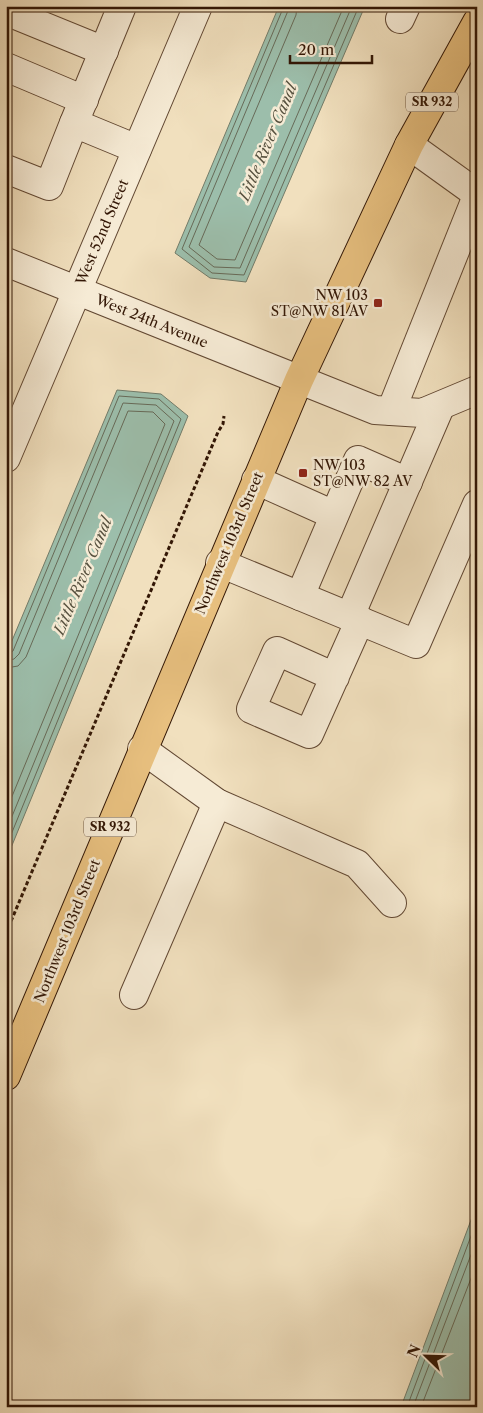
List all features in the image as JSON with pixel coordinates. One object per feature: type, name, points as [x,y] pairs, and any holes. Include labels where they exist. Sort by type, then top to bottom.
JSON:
[{"type":"main road","name":"Northwest 103rd Street","points":[[6,1076],[220,563],[299,380],[409,145],[477,22]]},
{"type":"street","points":[[6,169],[49,186],[122,6]]},
{"type":"street","name":"West 52nd Street","points":[[6,458],[137,148],[190,9]]},
{"type":"street","points":[[6,11],[104,51]]},
{"type":"street","points":[[6,67],[137,148]]},
{"type":"street","points":[[391,411],[477,195],[409,145]]},
{"type":"street","name":"West 24th Avenue","points":[[6,262],[375,410],[422,413],[440,407],[474,386]]},
{"type":"street","points":[[335,677],[355,618],[408,482],[440,407]]},
{"type":"street","points":[[300,596],[358,460],[408,482]]},
{"type":"street","points":[[256,480],[334,515]]},
{"type":"street","points":[[220,563],[416,644],[477,504]]},
{"type":"street","points":[[142,749],[217,803],[357,864],[392,903]]},
{"type":"street","points":[[134,995],[217,803]]},
{"type":"path","points":[[6,933],[223,424],[224,416]]},
{"type":"water","name":"Little River Canal","points":[[279,6],[365,6],[246,282],[210,278],[175,253]]},
{"type":"water","name":"Little River Canal","points":[[117,390],[161,394],[188,416],[6,860],[6,655]]},
{"type":"water","points":[[477,1204],[477,1407],[401,1407]]},
{"type":"place","name":"NW 103 ST@NW 81 AV","points":[[378,303]]},
{"type":"place","name":"NW 103 ST@NW 82 AV","points":[[303,473]]}]
